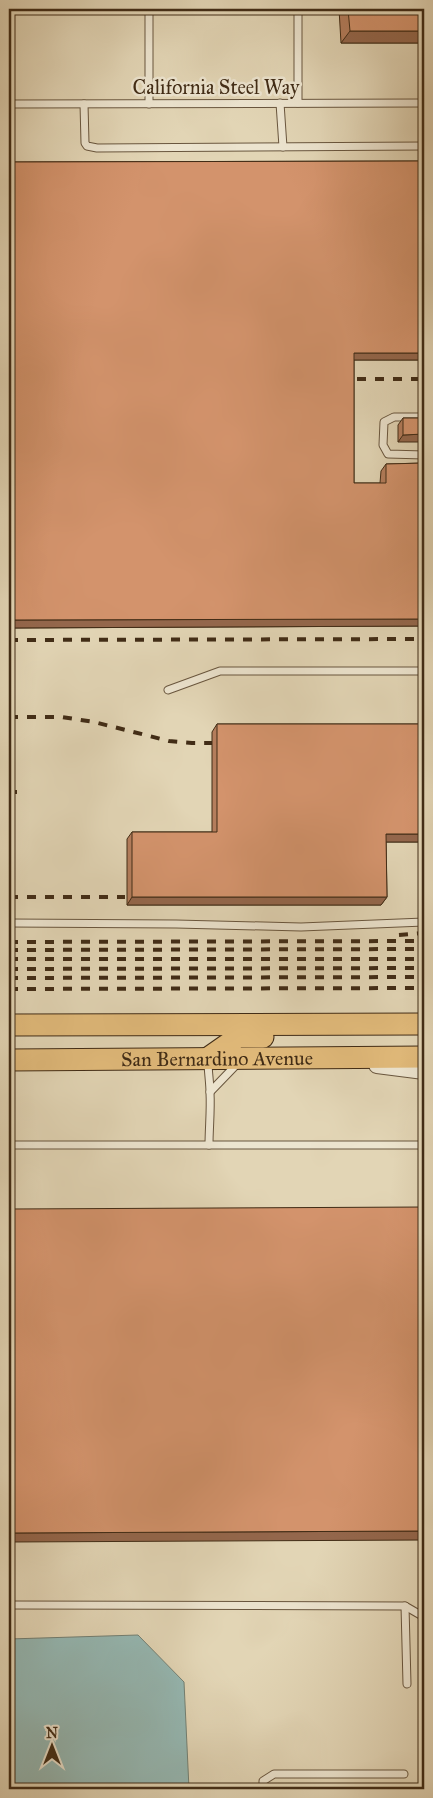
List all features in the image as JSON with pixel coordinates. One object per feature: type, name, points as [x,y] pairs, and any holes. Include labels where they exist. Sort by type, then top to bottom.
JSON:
[{"type":"main road","points":[[9,1035],[58,1025]]},
{"type":"main road","name":"San Bernardino Avenue","points":[[9,1026],[424,1026]]},
{"type":"main road","points":[[208,1058],[238,1037],[366,1036],[424,1026]]},
{"type":"main road","name":"San Bernardino Avenue","points":[[9,1060],[424,1057]]},
{"type":"street","points":[[325,1058],[424,1071]]},
{"type":"lane","points":[[149,9],[149,104]]},
{"type":"lane","points":[[298,9],[298,103]]},
{"type":"lane","points":[[280,103],[283,147]]},
{"type":"lane","name":"California Steel Way","points":[[9,104],[424,103]]},
{"type":"lane","points":[[84,104],[85,142],[87,146],[97,148],[424,146]]},
{"type":"lane","points":[[424,417],[394,417],[384,422],[383,445],[388,454],[424,455]]},
{"type":"lane","points":[[168,690],[220,671],[424,671]]},
{"type":"lane","points":[[9,923],[300,927],[424,922]]},
{"type":"lane","points":[[208,1058],[210,1092],[209,1145]]},
{"type":"lane","points":[[210,1092],[242,1058]]},
{"type":"lane","points":[[9,1145],[424,1145]]},
{"type":"lane","points":[[9,1605],[405,1606],[424,1617]]},
{"type":"lane","points":[[405,1606],[407,1684]]},
{"type":"lane","points":[[263,1789],[263,1780],[274,1774],[404,1774]]},
{"type":"water","points":[[138,1635],[184,1682],[189,1789],[9,1789],[9,1639]]},
{"type":"building","points":[[348,9],[424,9],[424,31],[350,31]]},
{"type":"building","points":[[424,161],[424,353],[354,353],[354,483],[386,483],[386,464],[424,463],[424,619],[9,620],[9,162]]},
{"type":"building","points":[[403,418],[424,418],[424,434],[403,435]]},
{"type":"building","points":[[217,724],[424,724],[424,834],[386,834],[387,897],[132,897],[132,832],[217,832]]},
{"type":"building","points":[[424,1207],[424,1531],[9,1533],[9,1209]]},
{"type":"railway","points":[[339,379],[424,379]]},
{"type":"railway","points":[[9,640],[424,639]]},
{"type":"railway","points":[[9,717],[62,717],[94,722],[169,741],[226,743]]},
{"type":"railway","points":[[9,792],[17,792]]},
{"type":"railway","points":[[9,897],[125,897]]},
{"type":"railway","points":[[399,935],[424,933]]},
{"type":"railway","points":[[9,942],[424,941]]},
{"type":"railway","points":[[9,950],[424,949]]},
{"type":"railway","points":[[9,959],[424,959]]},
{"type":"railway","points":[[9,969],[424,968]]},
{"type":"railway","points":[[9,978],[424,977]]},
{"type":"railway","points":[[9,989],[424,988]]}]
